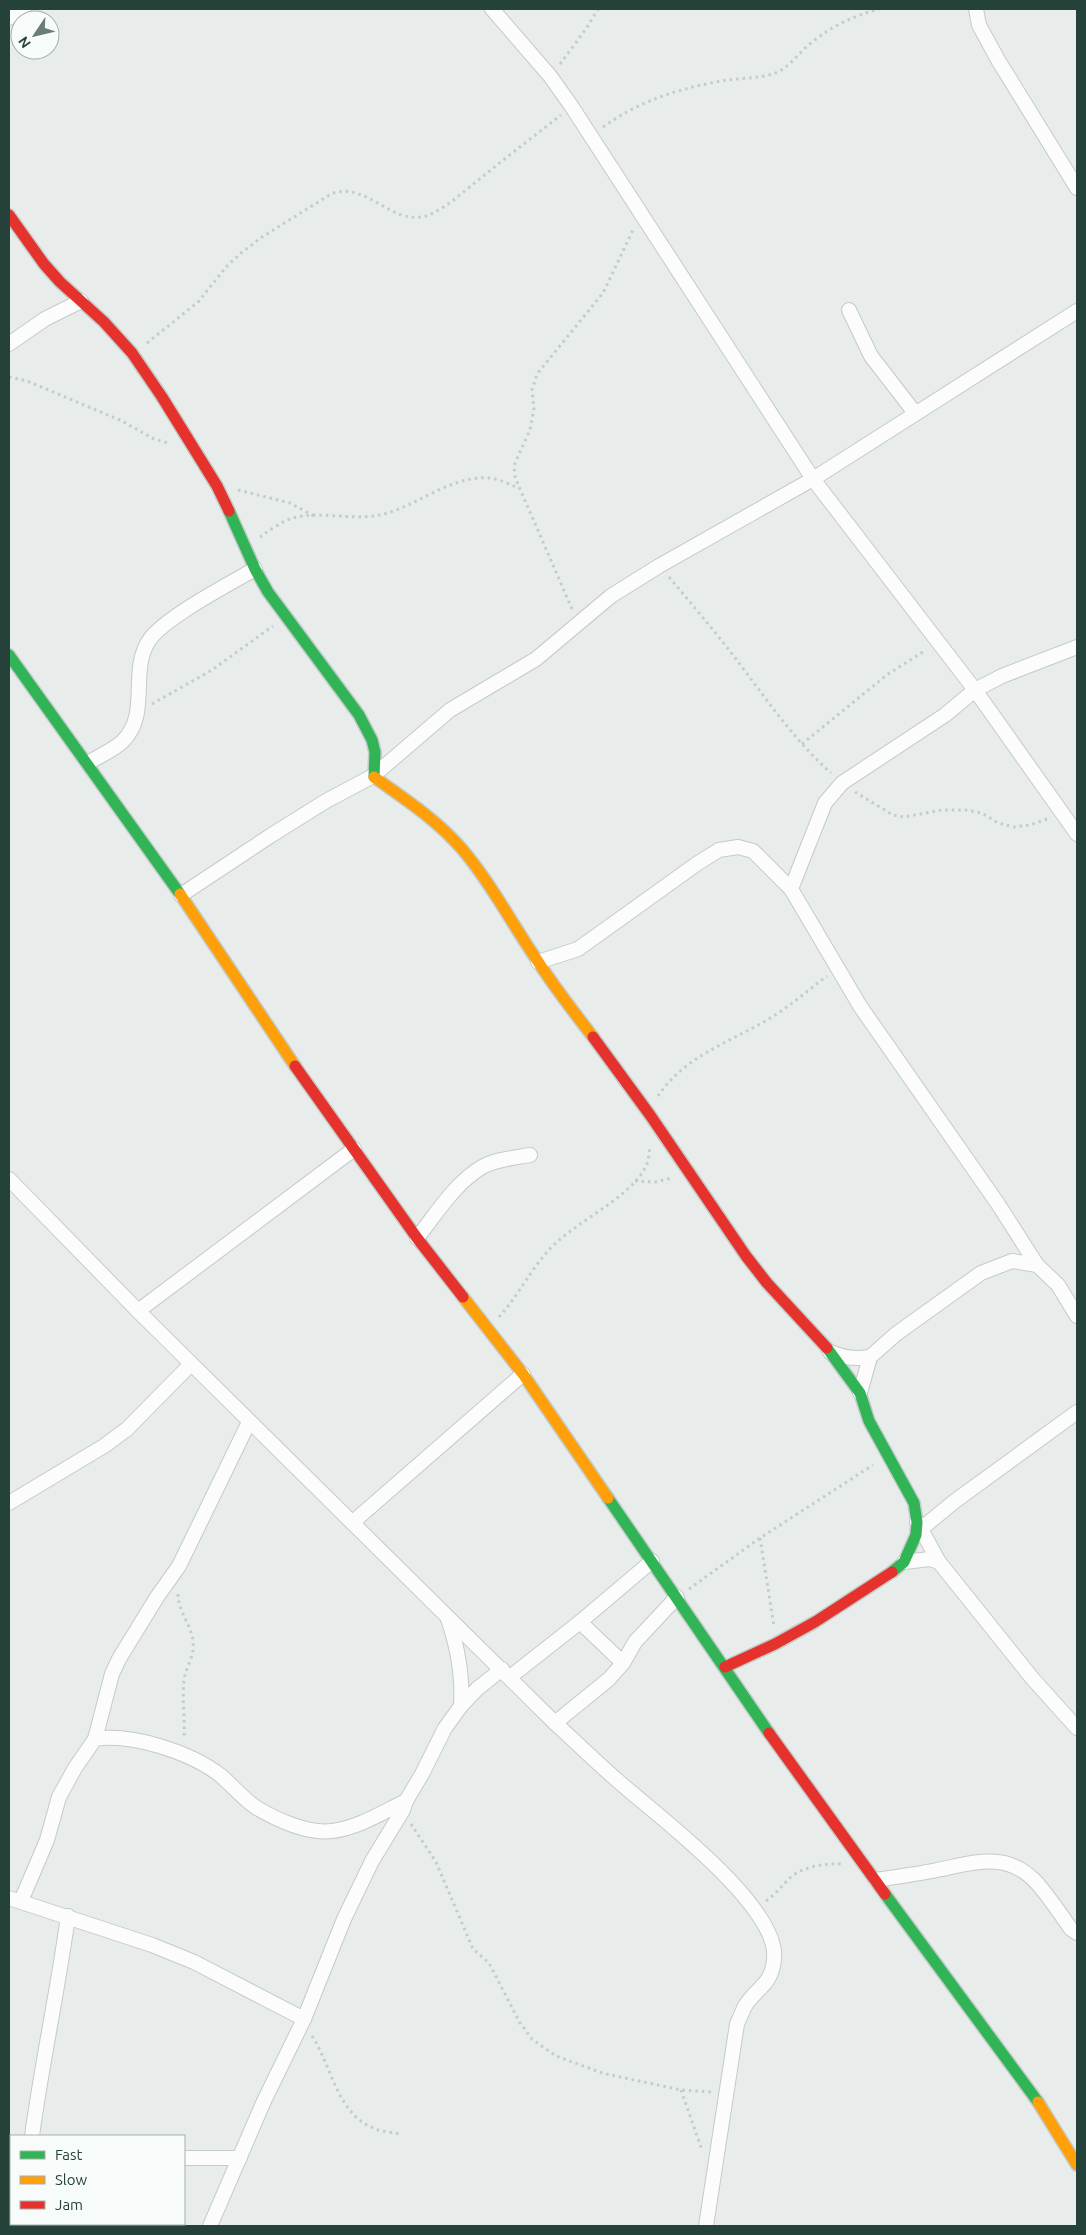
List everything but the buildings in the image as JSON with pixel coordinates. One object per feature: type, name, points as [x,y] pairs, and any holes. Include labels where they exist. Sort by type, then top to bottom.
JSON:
[{"type":"street","points":[[9,18],[24,9]]},
{"type":"street","points":[[492,9],[550,76],[572,107],[641,212],[746,380],[813,479],[974,690],[1077,834]]},
{"type":"street","points":[[976,9],[979,25],[998,60],[1077,188]]},
{"type":"street","points":[[9,215],[44,264],[60,282],[104,322],[132,353],[194,448],[218,486],[255,568],[286,617],[359,715],[372,740],[375,752],[373,776]]},
{"type":"street","points":[[9,344],[80,300]]},
{"type":"street","points":[[849,310],[871,356],[915,413]]},
{"type":"street","points":[[181,895],[326,801],[373,776],[450,710],[536,659],[611,596],[659,566],[813,479],[915,413],[1044,334],[1077,311]]},
{"type":"street","points":[[88,763],[123,740],[134,728],[138,713],[139,670],[143,652],[150,639],[164,626],[255,568]]},
{"type":"street","points":[[791,889],[825,803],[842,783],[937,721],[974,690],[1023,667],[1076,650]]},
{"type":"street","points":[[9,655],[181,895],[289,1058],[417,1238],[523,1374],[724,1667],[951,1986],[1034,2096],[1077,2165]]},
{"type":"street","points":[[373,776],[418,807],[463,850],[489,886],[538,962],[650,1115],[689,1174],[767,1283],[830,1352],[860,1393],[869,1421],[914,1504],[919,1526],[939,1562],[1032,1678],[1077,1728]]},
{"type":"street","points":[[538,962],[578,949],[719,850],[738,847],[753,851],[791,889],[860,1006],[998,1204],[1037,1265],[1058,1285],[1077,1316]]},
{"type":"street","points":[[138,1311],[354,1148]]},
{"type":"street","points":[[417,1238],[466,1180],[482,1167],[497,1161],[530,1155]]},
{"type":"street","points":[[9,1179],[249,1422],[555,1722],[624,1787],[684,1836],[718,1867],[746,1901],[770,1938],[775,1957],[771,1977],[746,2005],[737,2024],[725,2093],[715,2178],[706,2226]]},
{"type":"street","points":[[860,1393],[870,1357],[896,1334],[981,1273],[1012,1261],[1037,1265]]},
{"type":"street","points":[[830,1352],[845,1358],[870,1357]]},
{"type":"street","points":[[9,1503],[104,1446],[128,1429],[191,1364]]},
{"type":"street","points":[[353,1522],[523,1374]]},
{"type":"street","points":[[724,1667],[775,1644],[846,1603],[888,1575],[904,1562],[919,1526],[1077,1412]]},
{"type":"street","points":[[249,1422],[179,1566],[157,1596],[119,1659],[112,1674],[94,1739],[75,1768],[59,1798],[47,1840],[15,1899],[152,1944],[194,1962],[302,2022]]},
{"type":"street","points":[[904,1562],[930,1558],[939,1562]]},
{"type":"street","points":[[210,2226],[264,2101],[302,2022],[344,1919],[372,1861],[422,1774],[445,1728],[461,1706],[477,1689],[506,1673],[580,1622],[652,1561]]},
{"type":"street","points":[[555,1722],[609,1679],[623,1663],[635,1642],[677,1598]]},
{"type":"street","points":[[447,1616],[460,1663],[462,1684],[461,1706]]},
{"type":"street","points":[[580,1622],[623,1663]]},
{"type":"street","points":[[94,1739],[109,1736],[158,1744],[184,1754],[218,1774],[256,1807],[278,1819],[318,1831],[350,1828],[404,1805]]},
{"type":"street","points":[[876,1880],[938,1870],[971,1862],[995,1860],[1016,1868],[1036,1881],[1071,1929],[1077,1933]]},
{"type":"street","points":[[32,2135],[40,2080],[58,1988],[68,1916]]},
{"type":"street","points":[[185,2158],[240,2158]]},
{"type":"path","points":[[550,76],[598,9]]},
{"type":"path","points":[[591,136],[616,118],[648,100],[716,82],[773,74],[785,68],[809,44],[830,29],[850,18],[879,9]]},
{"type":"path","points":[[132,353],[198,302],[226,267],[262,237],[332,194],[338,191],[356,193],[409,217],[423,217],[434,213],[455,198],[572,107]]},
{"type":"path","points":[[578,623],[514,474],[515,462],[530,430],[534,408],[532,390],[537,374],[603,293],[641,212]]},
{"type":"path","points":[[9,377],[27,381],[120,420],[154,439],[194,448]]},
{"type":"path","points":[[245,549],[293,518],[314,516],[360,518],[384,514],[458,482],[481,477],[501,480],[520,489]]},
{"type":"path","points":[[218,486],[290,502],[314,516]]},
{"type":"path","points":[[659,566],[717,634],[802,744],[842,783],[893,814],[904,817],[942,810],[965,810],[982,813],[998,822],[1014,827],[1030,825],[1062,813]]},
{"type":"path","points":[[138,713],[212,670],[286,617]]},
{"type":"path","points":[[802,744],[888,674],[911,658],[938,644]]},
{"type":"path","points":[[488,1330],[514,1300],[547,1252],[566,1234],[635,1181],[646,1167],[650,1147],[650,1115],[658,1095],[681,1069],[707,1050],[770,1019],[837,968]]},
{"type":"path","points":[[635,1181],[655,1182],[689,1174]]},
{"type":"path","points":[[677,1598],[760,1538],[858,1476],[887,1454]]},
{"type":"path","points":[[760,1538],[772,1607],[775,1644]]},
{"type":"path","points":[[179,1566],[178,1598],[181,1613],[190,1629],[194,1643],[192,1658],[186,1668],[184,1682],[184,1754]]},
{"type":"path","points":[[404,1805],[436,1862],[473,1949],[488,1963],[520,2023],[532,2039],[556,2056],[602,2072],[681,2090],[725,2093]]},
{"type":"path","points":[[746,1901],[756,1904],[764,1903],[793,1875],[812,1867],[830,1863],[866,1865]]},
{"type":"path","points":[[302,2022],[313,2038],[349,2109],[376,2129],[399,2134]]},
{"type":"path","points":[[681,2090],[704,2154]]},
{"type":"traffic: fast","points":[[229,511],[255,569],[268,592],[359,715],[372,740],[375,752],[374,777]]},
{"type":"traffic: fast","points":[[9,655],[180,894]]},
{"type":"traffic: fast","points":[[827,1348],[860,1393],[869,1421],[914,1503],[917,1522],[916,1535],[904,1562],[892,1572]]},
{"type":"traffic: fast","points":[[608,1498],[769,1733]]},
{"type":"traffic: fast","points":[[885,1894],[1038,2102]]},
{"type":"traffic: slow","points":[[374,777],[431,819],[452,838],[473,862],[550,980],[593,1037]]},
{"type":"traffic: slow","points":[[180,894],[295,1066]]},
{"type":"traffic: slow","points":[[463,1297],[523,1374],[608,1498]]},
{"type":"traffic: slow","points":[[1038,2102],[1077,2165]]},
{"type":"traffic: jam","points":[[9,215],[44,264],[60,282],[104,322],[132,353],[162,397],[217,486],[229,511]]},
{"type":"traffic: jam","points":[[593,1037],[650,1115],[746,1256],[767,1283],[827,1348]]},
{"type":"traffic: jam","points":[[295,1066],[417,1238],[463,1297]]},
{"type":"traffic: jam","points":[[725,1667],[775,1644],[815,1622],[892,1572]]},
{"type":"traffic: jam","points":[[769,1733],[885,1894]]}]
